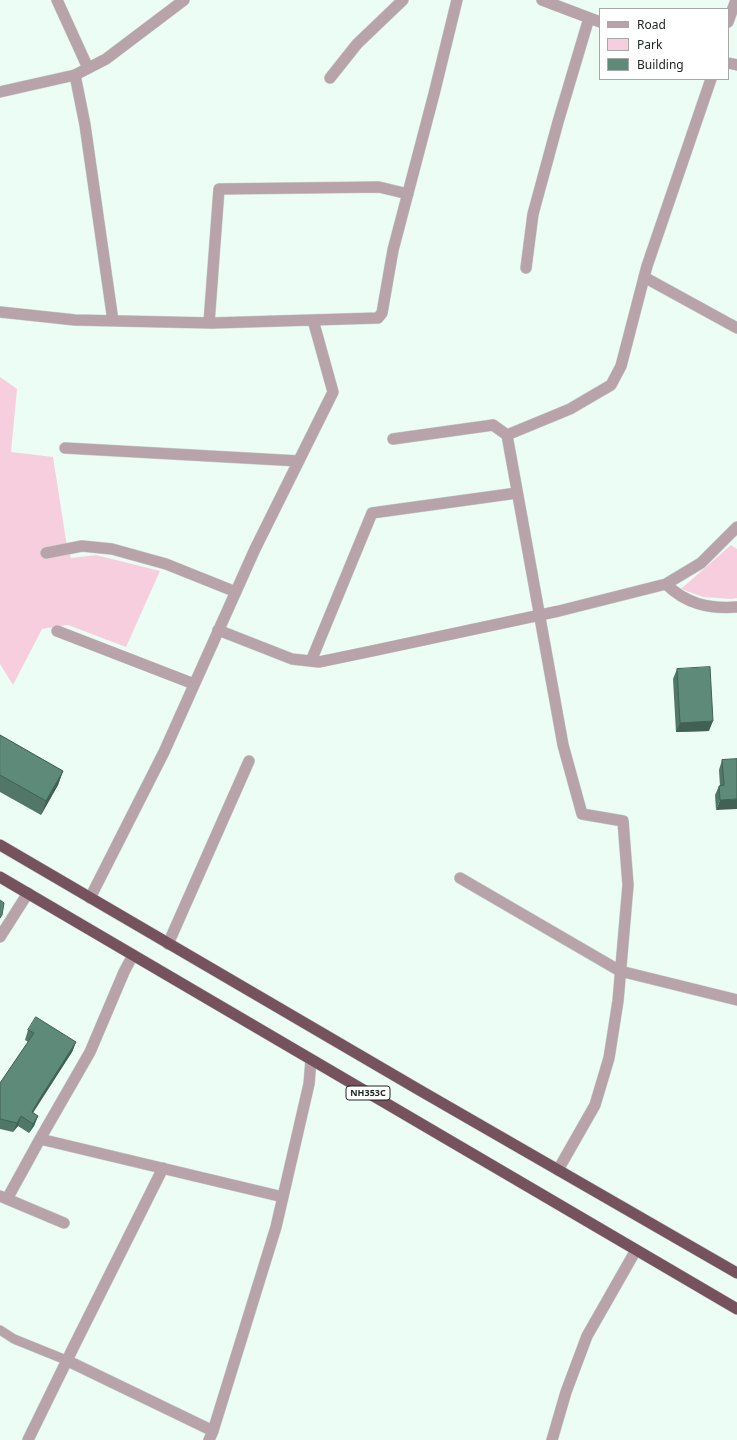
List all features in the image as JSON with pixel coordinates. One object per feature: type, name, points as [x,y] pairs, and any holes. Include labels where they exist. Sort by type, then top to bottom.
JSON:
[{"type":"highway","name":"NH353C","points":[[0,845],[558,1170],[737,1272]]},
{"type":"highway","name":"NH353C","points":[[0,877],[737,1309]]},
{"type":"street","points":[[57,0],[88,68]]},
{"type":"street","points":[[0,92],[75,75],[106,59],[184,0]]},
{"type":"street","points":[[330,78],[357,44],[403,0]]},
{"type":"street","points":[[0,312],[75,320],[209,323],[378,318],[382,313],[393,250],[457,0]]},
{"type":"street","points":[[542,0],[599,22]]},
{"type":"street","points":[[729,19],[736,0]]},
{"type":"street","points":[[526,268],[533,214],[558,122],[589,18]]},
{"type":"street","points":[[75,75],[85,125],[113,321]]},
{"type":"street","points":[[507,435],[570,409],[611,385],[622,366],[644,277],[711,80]]},
{"type":"street","points":[[209,323],[219,189],[379,187],[408,194]]},
{"type":"street","points":[[644,277],[737,328]]},
{"type":"street","points":[[90,898],[164,752],[255,549],[333,392],[313,320]]},
{"type":"street","points":[[393,439],[493,425],[507,435],[563,745],[582,814],[623,821],[628,886],[618,1001],[609,1058],[595,1105],[558,1170]]},
{"type":"street","points":[[65,448],[299,461]]},
{"type":"street","points":[[311,661],[372,513],[517,493]]},
{"type":"street","points":[[218,630],[292,659],[319,662],[372,652],[539,616],[666,584],[701,563],[733,538],[737,527]]},
{"type":"street","points":[[46,553],[82,546],[112,549],[166,564],[236,592]]},
{"type":"street","points":[[666,584],[674,592],[685,599],[698,604],[704,606],[737,608]]},
{"type":"street","points":[[57,631],[194,684]]},
{"type":"street","points":[[168,944],[249,761]]},
{"type":"street","points":[[460,878],[620,971],[737,1000]]},
{"type":"street","points":[[0,937],[28,893]]},
{"type":"street","points":[[64,1224],[4,1197],[40,1139],[90,1052],[124,972],[133,955]]},
{"type":"street","points":[[66,1360],[211,1436],[276,1227],[309,1084],[311,1060]]},
{"type":"street","points":[[40,1139],[283,1197]]},
{"type":"street","points":[[28,1440],[66,1360],[162,1168]]},
{"type":"street","points":[[552,1440],[566,1392],[587,1336],[636,1250]]},
{"type":"lane","points":[[0,1330],[14,1339],[66,1360]]},
{"type":"green space","points":[[0,377],[17,389],[11,452],[53,457],[66,540],[71,558],[96,555],[160,571],[126,647],[68,625],[42,629],[13,685],[0,664]]},
{"type":"green space","points":[[731,545],[737,549],[737,598],[703,597],[681,589]]},
{"type":"building","points":[[710,667],[713,721],[680,723],[677,669]]},
{"type":"building","points":[[0,735],[63,771],[46,801],[0,775]]},
{"type":"building","points":[[737,759],[737,799],[720,800],[719,786],[724,785],[722,760]]},
{"type":"building","points":[[0,900],[4,903],[0,918]]},
{"type":"building","points":[[36,1017],[76,1042],[32,1112],[38,1116],[33,1124],[21,1116],[17,1123],[0,1119],[0,1083],[34,1033],[28,1030]]}]
